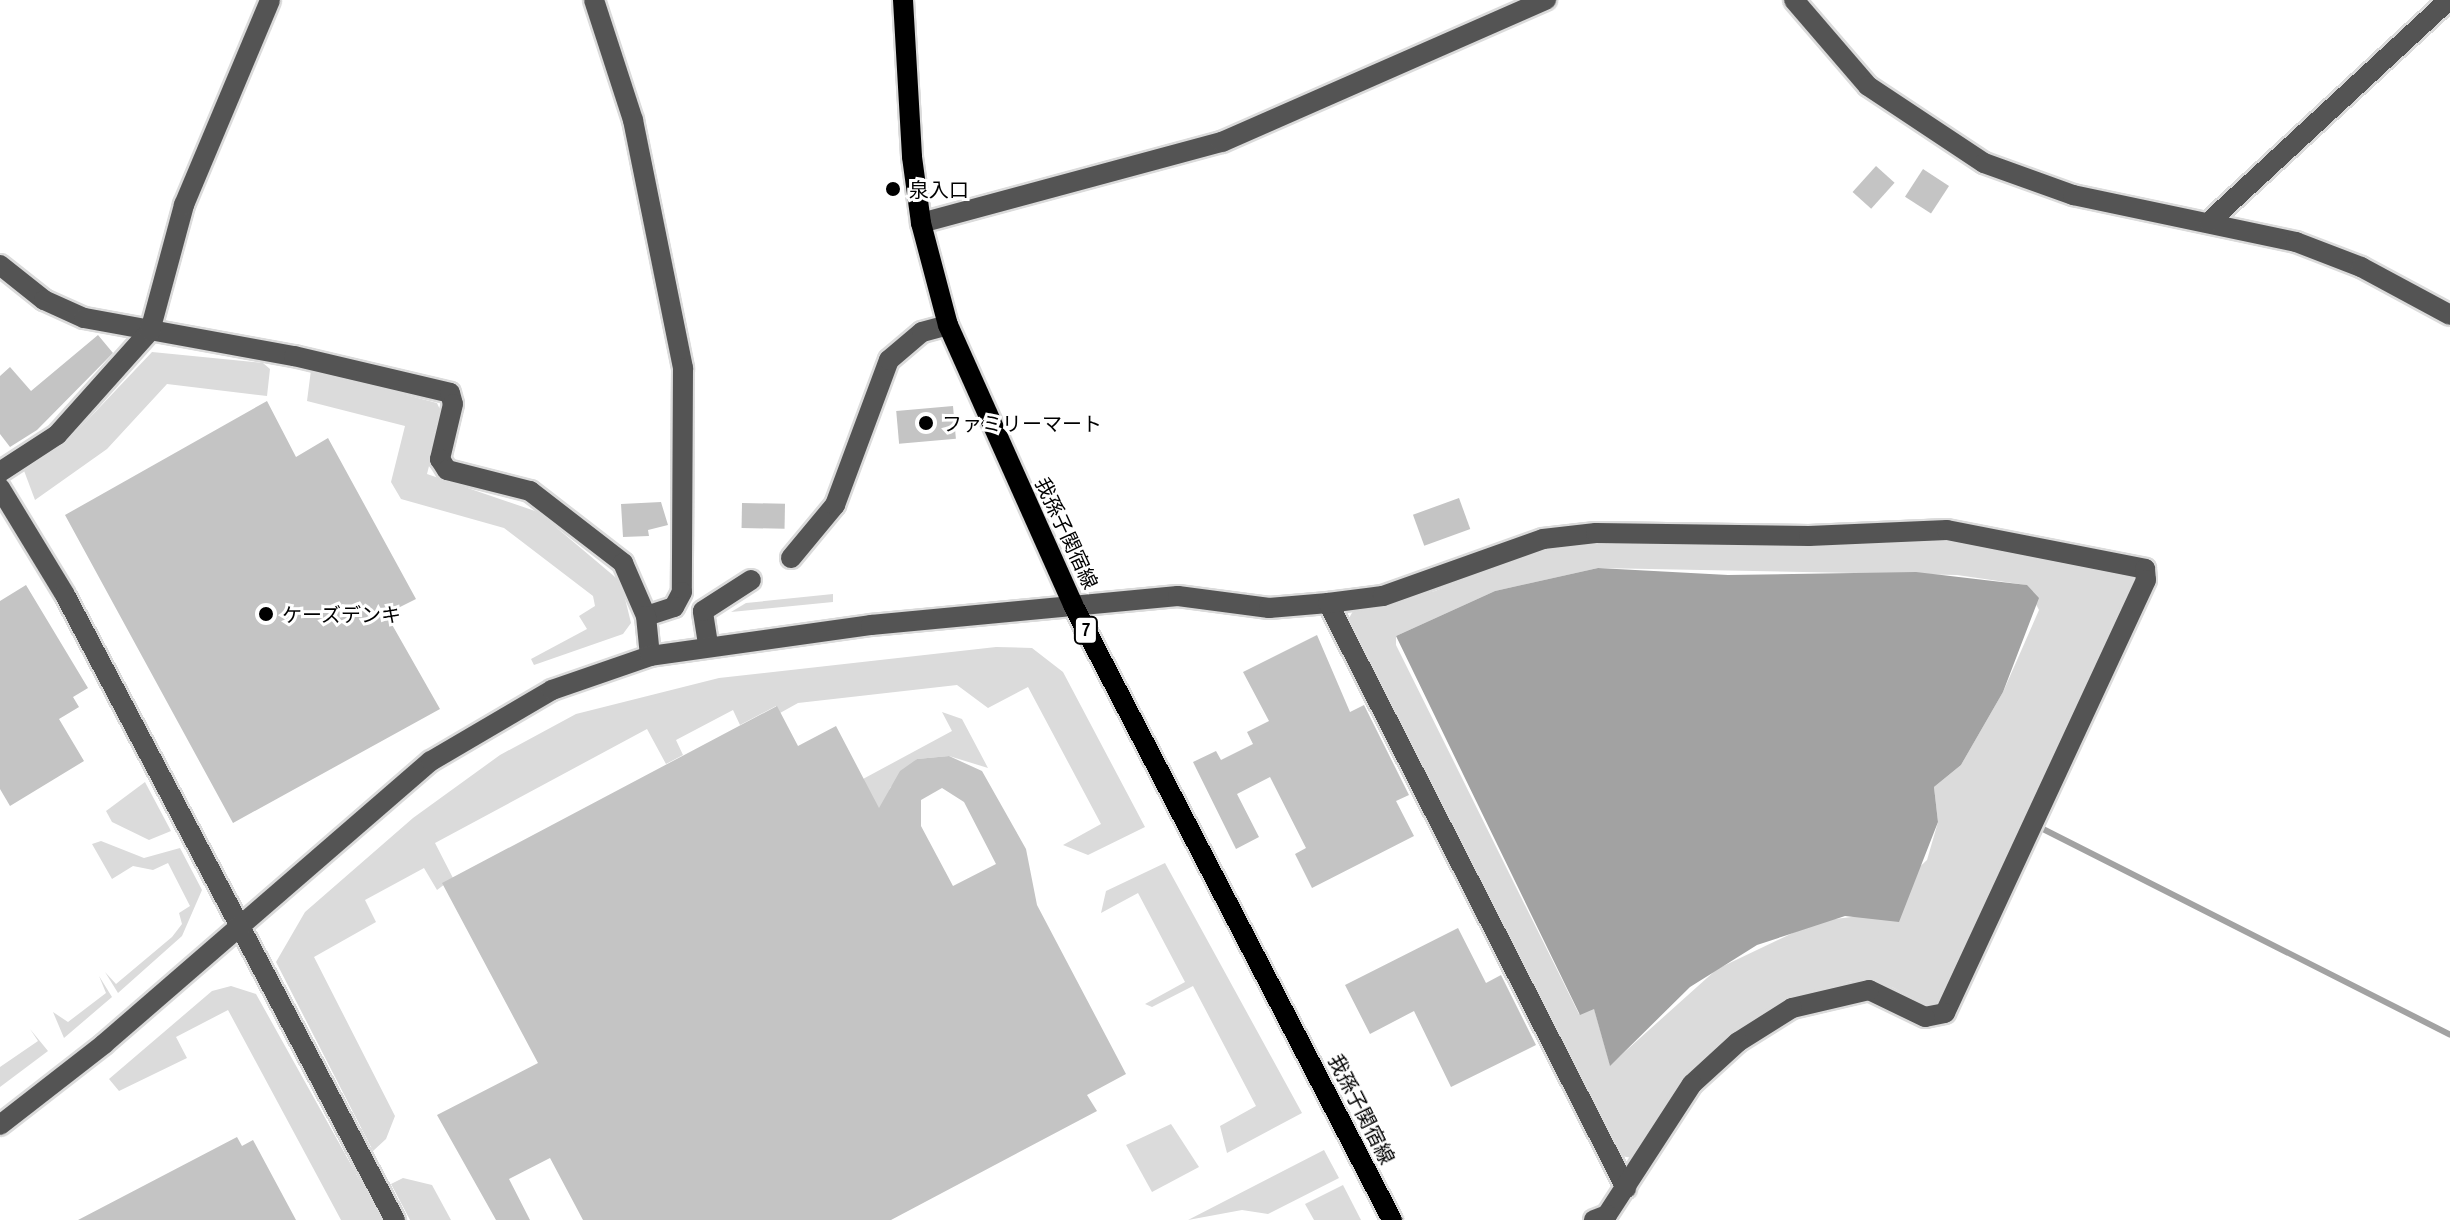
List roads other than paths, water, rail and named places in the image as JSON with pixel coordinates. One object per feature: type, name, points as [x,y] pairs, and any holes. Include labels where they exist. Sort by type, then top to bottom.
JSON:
[{"type":"main road","name":"我孫子関宿線","points":[[903,0],[905,88],[921,223],[948,325],[1073,605],[1392,1220]]},
{"type":"street","points":[[0,472],[57,435],[150,331],[184,205],[270,0]]},
{"type":"street","points":[[594,0],[636,134],[683,368],[682,592],[674,607],[646,616]]},
{"type":"street","points":[[921,223],[1222,142],[1546,0]]},
{"type":"street","points":[[1794,0],[1868,86],[1984,163],[2073,195],[2296,242],[2361,267],[2450,315]]},
{"type":"street","points":[[2209,222],[2449,0]]},
{"type":"street","points":[[0,265],[44,300],[84,318],[294,356],[450,393],[453,404],[440,459],[447,470],[530,491],[623,563],[646,616],[650,656]]},
{"type":"street","points":[[791,558],[835,505],[889,360],[914,337],[948,325]]},
{"type":"street","points":[[0,488],[65,595],[395,1220]]},
{"type":"street","points":[[0,1125],[104,1044],[240,924],[460,741],[552,690],[650,656],[708,644],[1178,596],[1269,608],[1383,596],[1543,539],[1596,533],[1809,536],[1947,530],[2145,569],[2146,580],[1945,1013],[1925,1017],[1869,990],[1792,1008],[1738,1042],[1692,1084],[1607,1215],[1594,1220]]},
{"type":"street","points":[[708,644],[703,611],[751,580]]},
{"type":"street","points":[[1328,603],[1626,1188]]},
{"type":"waterway","points":[[2041,828],[2450,1035]]},
{"type":"place","name":"泉入口","points":[[893,189]]},
{"type":"place","name":"ファミリーマート","points":[[926,423]]},
{"type":"place","name":"ケーズデンキ","points":[[266,614]]}]
